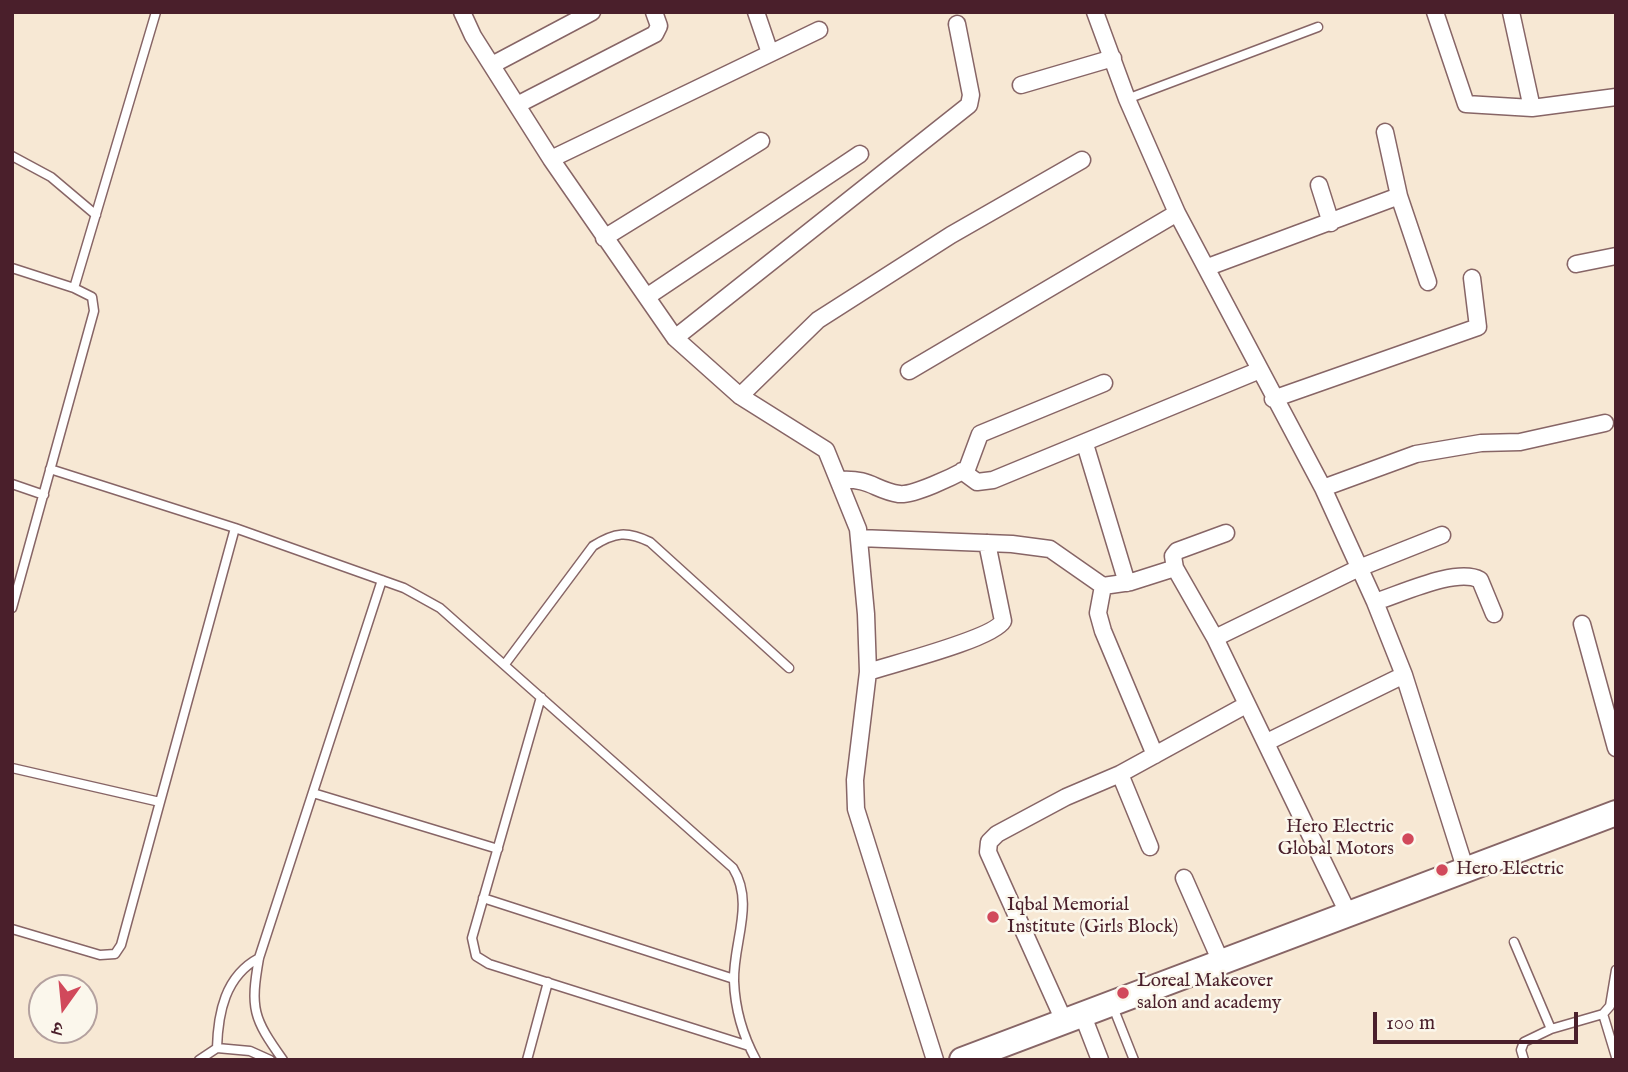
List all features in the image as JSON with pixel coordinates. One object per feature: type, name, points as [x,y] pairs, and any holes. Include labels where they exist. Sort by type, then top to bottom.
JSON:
[{"type":"main road","points":[[962,1060],[1616,813]]},
{"type":"street","points":[[462,12],[551,159],[675,338],[740,396],[826,450],[840,480],[859,538],[868,671],[855,780],[856,809],[935,1060]]},
{"type":"street","points":[[492,65],[592,12]]},
{"type":"street","points":[[517,105],[655,34],[659,26],[654,12]]},
{"type":"street","points":[[756,12],[770,53]]},
{"type":"street","points":[[1095,12],[1128,99],[1177,213],[1208,267],[1273,399],[1323,488],[1376,602],[1404,674],[1466,871]]},
{"type":"street","points":[[1435,12],[1466,104],[1532,108],[1616,97]]},
{"type":"street","points":[[1511,12],[1532,108]]},
{"type":"street","points":[[675,338],[969,105],[971,95],[957,24]]},
{"type":"street","points":[[551,159],[819,30]]},
{"type":"street","points":[[1021,85],[1113,58]]},
{"type":"street","points":[[1385,132],[1399,196],[1429,282]]},
{"type":"street","points":[[604,238],[761,141]]},
{"type":"street","points":[[648,296],[860,154]]},
{"type":"street","points":[[740,396],[818,320],[951,235],[1082,160]]},
{"type":"street","points":[[1320,185],[1331,223]]},
{"type":"street","points":[[1208,267],[1399,196]]},
{"type":"street","points":[[909,371],[1177,213]]},
{"type":"street","points":[[1576,264],[1616,256]]},
{"type":"street","points":[[1273,399],[1478,327],[1472,278]]},
{"type":"street","points":[[962,471],[977,482],[993,480],[1260,370]]},
{"type":"street","points":[[840,480],[864,480],[886,490],[905,494],[967,469],[980,434],[1104,383]]},
{"type":"street","points":[[1323,488],[1416,454],[1481,443],[1520,442],[1605,423]]},
{"type":"street","points":[[1085,444],[1127,583]]},
{"type":"street","points":[[1226,533],[1177,551],[1173,556],[1175,568],[1215,638],[1348,913]]},
{"type":"street","points":[[1215,638],[1359,568],[1441,535]]},
{"type":"street","points":[[859,538],[987,543],[1050,549],[1103,586],[1127,583],[1175,568]]},
{"type":"street","points":[[868,671],[981,637],[1000,627],[1003,621],[987,543]]},
{"type":"street","points":[[1376,602],[1443,580],[1468,575],[1480,579],[1494,614]]},
{"type":"street","points":[[1103,586],[1098,613],[1103,631],[1155,755]]},
{"type":"street","points":[[1582,624],[1616,748]]},
{"type":"street","points":[[1267,742],[1404,674]]},
{"type":"street","points":[[1100,1060],[1074,1019],[988,852],[988,844],[997,834],[1043,809],[1120,774],[1246,705]]},
{"type":"street","points":[[1120,774],[1150,847]]},
{"type":"street","points":[[1184,878],[1221,961]]},
{"type":"lane","points":[[74,288],[156,12]]},
{"type":"lane","points":[[1128,99],[1318,27]]},
{"type":"lane","points":[[12,156],[51,177],[96,215]]},
{"type":"lane","points":[[12,268],[74,288],[92,297],[94,312],[12,608]]},
{"type":"lane","points":[[50,469],[235,528],[382,580],[404,588],[440,608],[733,868],[740,880],[744,904],[734,979],[738,1012],[748,1046],[756,1060]]},
{"type":"lane","points":[[12,484],[44,495]]},
{"type":"lane","points":[[12,929],[100,954],[115,954],[121,945],[235,528]]},
{"type":"lane","points":[[505,664],[593,546],[612,534],[632,534],[650,542],[789,668]]},
{"type":"lane","points":[[283,1060],[256,1019],[253,1000],[259,958],[382,580]]},
{"type":"lane","points":[[541,697],[472,938],[476,956],[489,964],[748,1046]]},
{"type":"lane","points":[[12,768],[160,802]]},
{"type":"lane","points":[[313,793],[498,849]]},
{"type":"lane","points":[[483,898],[734,979]]},
{"type":"lane","points":[[1514,942],[1551,1029]]},
{"type":"lane","points":[[217,1048],[218,1020],[224,999],[239,973],[259,958]]},
{"type":"lane","points":[[1524,1060],[1521,1050],[1524,1042],[1551,1029],[1603,1014],[1610,1006],[1616,970]]},
{"type":"lane","points":[[527,1060],[548,982]]},
{"type":"lane","points":[[1112,1004],[1134,1060]]},
{"type":"lane","points":[[1603,1014],[1616,1057]]},
{"type":"lane","points":[[200,1060],[217,1048],[250,1051],[270,1060]]},
{"type":"place","name":"Hero Electric Global Motors","points":[[1408,839]]},
{"type":"place","name":"Hero Electric","points":[[1442,870]]},
{"type":"place","name":"Iqbal Memorial Institute (Girls Block)","points":[[993,917]]},
{"type":"place","name":"Loreal Makeover salon and academy","points":[[1123,993]]}]
